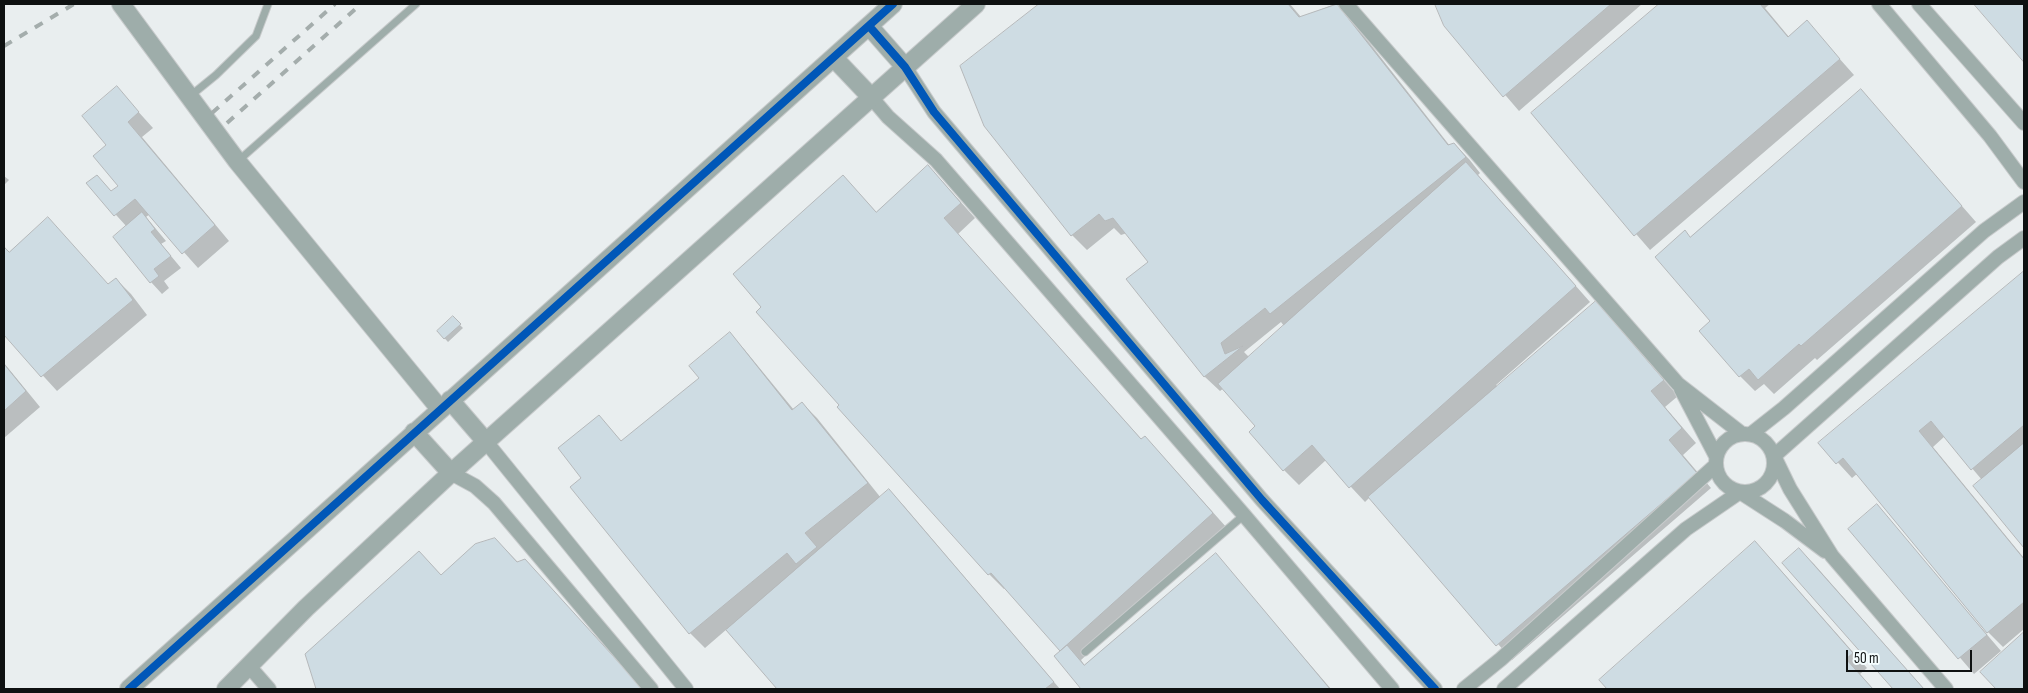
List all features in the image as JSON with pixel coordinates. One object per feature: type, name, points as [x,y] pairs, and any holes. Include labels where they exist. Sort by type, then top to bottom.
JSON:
[{"type":"street","points":[[121,4],[237,162],[445,404],[487,442],[686,689]]},
{"type":"street","points":[[129,689],[893,4]]},
{"type":"street","points":[[226,689],[248,665],[451,473],[976,4]]},
{"type":"street","points":[[1346,4],[1678,384],[1746,434],[1766,443],[1790,489],[1832,556],[1946,689]]},
{"type":"street","points":[[1879,4],[1990,136],[2024,182]]},
{"type":"street","points":[[1919,4],[2024,123]]},
{"type":"street","points":[[869,26],[905,67],[934,112],[1262,500],[1435,689]]},
{"type":"street","points":[[834,58],[888,117],[936,160],[1244,515],[1392,689]]},
{"type":"street","points":[[1464,689],[1501,659],[1716,461],[1724,442],[1746,434],[1784,408],[1984,231],[2024,202]]},
{"type":"street","points":[[1504,689],[1686,530],[1740,492],[1755,491],[1764,486],[1771,477],[1774,456],[1998,257],[2024,238]]},
{"type":"street","points":[[1678,384],[1716,461],[1720,479],[1725,486],[1740,492],[1785,521],[1832,556]]},
{"type":"street","points":[[414,432],[451,473],[475,486],[494,503],[651,689]]},
{"type":"street","points":[[1244,515],[1262,500]]},
{"type":"street","points":[[248,665],[269,689]]},
{"type":"lane","points":[[189,97],[256,36],[268,4]]},
{"type":"lane","points":[[237,162],[416,4]]},
{"type":"lane","points":[[1085,652],[1244,515]]},
{"type":"building","points":[[1039,4],[1288,4],[1299,17],[1337,4],[1448,145],[1454,143],[1466,157],[1270,314],[1265,308],[1221,343],[1225,354],[1243,346],[1204,377],[1126,279],[1148,262],[1113,218],[1105,221],[1099,214],[1071,236],[984,126],[960,66]]},
{"type":"building","points":[[1435,4],[1611,4],[1503,97],[1444,26]]},
{"type":"building","points":[[1659,4],[1760,4],[1788,37],[1807,20],[1840,59],[1634,236],[1531,113]]},
{"type":"building","points":[[1974,4],[2024,4],[2024,62]]},
{"type":"building","points":[[117,86],[139,112],[128,122],[215,225],[182,254],[135,199],[114,216],[86,183],[97,175],[111,191],[118,186],[93,156],[106,145],[82,116]]},
{"type":"building","points":[[1861,89],[1962,206],[1801,346],[1799,344],[1758,380],[1749,369],[1739,377],[1699,331],[1710,321],[1655,257],[1685,230],[1690,237]]},
{"type":"building","points":[[1466,162],[1576,286],[1349,488],[1312,445],[1283,471],[1249,432],[1255,426],[1218,384]]},
{"type":"building","points":[[928,165],[961,203],[944,218],[1141,439],[1145,436],[1213,513],[1060,651],[991,573],[988,575],[837,407],[839,405],[756,312],[761,307],[733,274],[843,175],[876,212]]},
{"type":"building","points":[[142,212],[155,229],[151,232],[171,256],[154,269],[159,276],[150,283],[113,237]]},
{"type":"building","points":[[48,217],[108,284],[116,278],[133,300],[41,377],[4,335],[4,247],[9,252]]},
{"type":"building","points":[[2024,271],[2024,425],[1971,470],[1931,421],[1919,431],[2024,559],[2024,602],[1987,633],[1843,458],[1836,464],[1818,443]]},
{"type":"building","points":[[1596,301],[1664,380],[1651,391],[1682,428],[1669,440],[1697,473],[1496,646],[1368,497]]},
{"type":"building","points":[[453,316],[461,324],[444,339],[437,331]]},
{"type":"building","points":[[730,332],[792,410],[802,402],[868,483],[805,533],[817,547],[796,564],[787,553],[689,634],[570,487],[581,478],[558,448],[599,415],[621,441],[699,378],[689,366]]},
{"type":"building","points":[[4,364],[26,391],[4,411]]},
{"type":"building","points":[[2024,443],[2024,548],[1973,486]]},
{"type":"building","points":[[889,489],[1054,682],[1045,689],[777,689],[726,630]]},
{"type":"building","points":[[1877,504],[1987,635],[1958,659],[1848,529]]},
{"type":"building","points":[[495,538],[517,562],[525,559],[643,689],[316,689],[305,654],[419,551],[441,575],[475,544]]},
{"type":"building","points":[[1755,541],[1853,653],[1846,659],[1873,689],[1607,689],[1599,680]]},
{"type":"building","points":[[1799,548],[1924,689],[1893,689],[1782,563]]},
{"type":"building","points":[[1216,553],[1330,689],[1081,689],[1054,656],[1067,645],[1084,665]]},
{"type":"building","points":[[2024,632],[2024,689],[1996,689],[1980,672]]},
{"type":"railway","points":[[4,46],[74,4]]},
{"type":"railway","points":[[212,113],[335,4]]},
{"type":"railway","points":[[227,123],[361,4]]},
{"type":"cycle path","points":[[129,689],[893,4]]},
{"type":"cycle path","points":[[869,26],[905,67],[934,112],[1262,500],[1435,689]]}]
